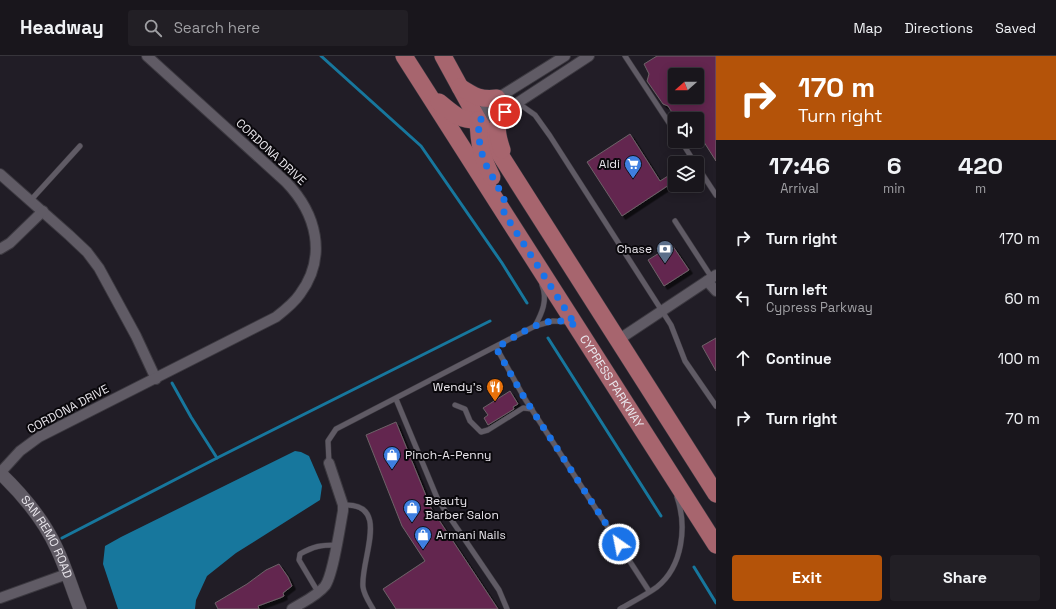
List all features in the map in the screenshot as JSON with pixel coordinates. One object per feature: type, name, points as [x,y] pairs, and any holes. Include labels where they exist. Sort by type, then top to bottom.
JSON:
[{"type":"main road","name":"CYPRESS PARKWAY","points":[[404,56],[716,545]]},
{"type":"main road","points":[[443,56],[478,120],[716,494]]},
{"type":"main road","points":[[460,86],[474,97],[507,104],[499,118],[497,128],[506,163]]},
{"type":"main road","points":[[428,93],[457,117],[467,120],[478,120]]},
{"type":"main road","points":[[478,120],[481,153],[504,198],[504,213]]},
{"type":"street","name":"CORDONA DRIVE","points":[[0,473],[20,450],[39,437],[265,324],[286,309],[307,284],[314,264],[316,245],[312,220],[296,193],[286,182],[147,56]]},
{"type":"street","points":[[478,120],[499,115],[507,104],[565,56]]},
{"type":"street","points":[[478,120],[488,104],[507,104],[589,56]]},
{"type":"street","points":[[0,174],[43,211],[86,252],[99,268],[136,336],[156,379]]},
{"type":"street","points":[[0,249],[10,244],[43,211]]},
{"type":"street","points":[[618,340],[712,278],[716,291]]},
{"type":"street","points":[[292,609],[318,592],[325,585],[331,572],[343,505],[329,464]]},
{"type":"street","name":"SAN REMO ROAD","points":[[0,473],[14,487],[46,527],[58,549],[80,609]]},
{"type":"street","points":[[0,598],[67,574]]},
{"type":"lane","points":[[625,56],[668,121]]},
{"type":"lane","points":[[507,104],[534,115],[543,125],[662,311],[673,330],[685,361],[716,406]]},
{"type":"lane","points":[[30,200],[80,146]]},
{"type":"lane","points":[[704,177],[716,195]]},
{"type":"lane","points":[[486,185],[500,217],[539,279],[544,292],[544,305],[535,326]]},
{"type":"lane","points":[[675,221],[712,278]]},
{"type":"lane","points":[[329,464],[328,441],[336,430],[496,348],[535,326],[559,321],[570,322],[576,326]]},
{"type":"lane","points":[[496,348],[532,409],[650,591]]},
{"type":"lane","points":[[614,385],[618,401],[671,486]]},
{"type":"lane","points":[[396,399],[438,500],[499,590],[507,609]]},
{"type":"lane","points":[[455,405],[465,409],[470,421],[482,432],[488,430],[523,408],[532,409]]},
{"type":"lane","points":[[620,609],[657,586],[670,573],[678,556],[682,539],[682,519],[678,498],[675,492]]},
{"type":"lane","points":[[343,505],[357,505],[368,513],[370,521],[370,537],[364,567],[363,586],[365,594],[373,609]]},
{"type":"lane","points":[[318,592],[299,560],[300,554],[313,547],[321,545],[336,545]]},
{"type":"water","points":[[295,451],[309,456],[322,486],[320,500],[236,553],[207,576],[196,600],[195,609],[118,609],[103,564],[105,546]]},
{"type":"building","points":[[657,56],[716,56],[716,161],[704,142],[704,112],[672,112],[668,106],[663,104],[647,81],[649,74],[644,64]]},
{"type":"building","points":[[630,134],[660,181],[668,176],[668,186],[622,216],[587,162]]},
{"type":"building","points":[[672,245],[689,270],[664,286],[648,260]]},
{"type":"building","points":[[716,338],[716,371],[702,346]]},
{"type":"building","points":[[510,391],[518,404],[513,407],[514,409],[488,425],[484,418],[488,415],[483,408]]},
{"type":"building","points":[[396,422],[431,508],[498,609],[396,609],[383,589],[425,561],[402,526],[366,435]]},
{"type":"building","points":[[279,564],[292,586],[283,593],[284,596],[258,606],[259,609],[218,609],[215,603],[247,584],[266,570]]},
{"type":"waterway","points":[[321,56],[421,146],[502,263],[527,303]]},
{"type":"waterway","points":[[62,538],[217,458],[490,321]]},
{"type":"waterway","points":[[548,338],[661,516]]},
{"type":"waterway","points":[[172,383],[191,417],[217,458]]},
{"type":"waterway","points":[[694,567],[716,603]]},
{"type":"place","name":"Aldi","points":[[633,179]]},
{"type":"place","name":"Chase","points":[[665,264]]},
{"type":"place","name":"Wendy's","points":[[495,402]]},
{"type":"place","name":"Pinch-A-Penny","points":[[392,470]]},
{"type":"place","name":"Beauty Barber Salon","points":[[412,523]]},
{"type":"place","name":"Armani Nails","points":[[423,550]]},
{"type":"route","points":[[505,112],[494,117],[478,120],[480,148],[486,165],[504,198],[504,213],[576,326],[570,322],[554,321],[535,326],[496,348],[525,399],[619,544]]}]
